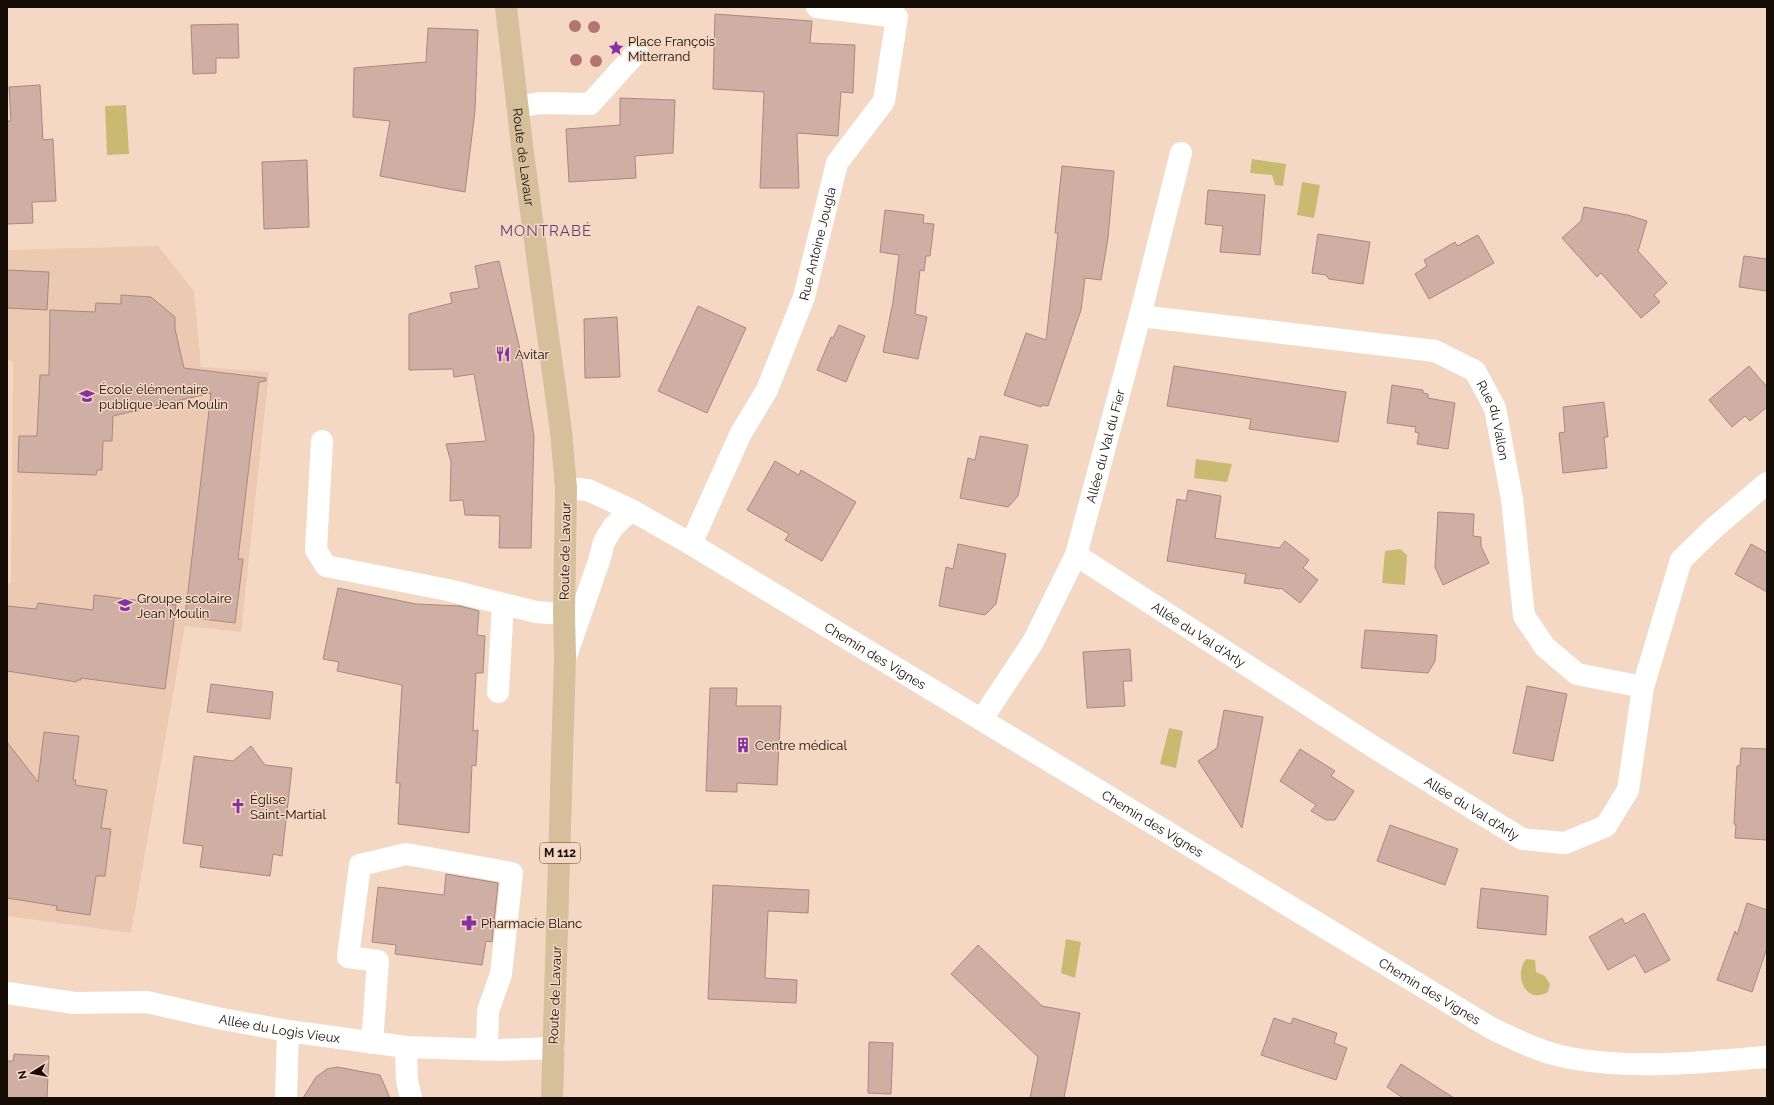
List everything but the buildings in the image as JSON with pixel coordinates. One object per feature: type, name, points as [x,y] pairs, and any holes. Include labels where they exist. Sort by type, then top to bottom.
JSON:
[{"type":"main road","name":"Route de Lavaur","points":[[506,7],[522,146],[561,431],[566,488],[564,614],[565,657],[552,1098]]},
{"type":"street","name":"Rue Antoine Jougla","points":[[694,536],[741,433],[767,390],[804,297],[837,162],[884,101],[897,17],[817,7]]},
{"type":"street","points":[[518,107],[540,104],[590,104],[637,52]]},
{"type":"street","name":"Allée du Val du Fier","points":[[982,719],[1033,642],[1076,555],[1140,316],[1181,153]]},
{"type":"street","name":"Rue du Vallon","points":[[1140,316],[1435,351],[1475,371],[1495,408],[1512,499],[1524,616],[1545,647],[1577,674],[1643,687]]},
{"type":"street","points":[[322,441],[316,550],[326,566],[448,590],[536,612],[564,614]]},
{"type":"street","name":"Allée du Val d'Arly","points":[[1076,555],[1366,742],[1522,839],[1565,843],[1606,826],[1628,790],[1643,687],[1681,560],[1714,528],[1767,483]]},
{"type":"street","name":"Chemin des Vignes","points":[[566,488],[588,490],[631,510],[694,536],[982,719],[1491,1028],[1529,1046],[1569,1058],[1611,1063],[1658,1064],[1767,1057]]},
{"type":"street","points":[[565,657],[599,561],[604,542],[613,527],[631,510]]},
{"type":"street","points":[[498,692],[503,604]]},
{"type":"street","points":[[372,1043],[378,961],[348,957],[360,865],[406,854],[512,873],[501,974],[488,1011],[487,1049]]},
{"type":"street","name":"Allée du Logis Vieux","points":[[7,993],[74,1003],[146,1002],[217,1018],[288,1031],[406,1047],[487,1049],[554,1048]]},
{"type":"street","points":[[286,1098],[288,1031]]},
{"type":"street","points":[[406,1047],[407,1081],[412,1098]]},
{"type":"shaded area","points":[[126,105],[129,154],[107,155],[105,106]]},
{"type":"shaded area","points":[[1252,159],[1286,164],[1283,186],[1275,185],[1272,175],[1250,173]]},
{"type":"shaded area","points":[[1302,182],[1320,185],[1314,218],[1297,215]]},
{"type":"shaded area","name":"Groupe scolaire Jean Moulin","points":[[158,246],[194,291],[201,367],[269,372],[241,632],[185,626],[131,933],[7,916],[7,585],[11,582],[13,363],[7,358],[7,250]]},
{"type":"shaded area","points":[[1196,459],[1232,464],[1227,482],[1194,478]]},
{"type":"shaded area","points":[[1400,549],[1407,555],[1405,585],[1382,583],[1385,551]]},
{"type":"shaded area","points":[[1169,728],[1183,731],[1176,768],[1160,764]]},
{"type":"shaded area","points":[[1066,939],[1081,942],[1075,978],[1061,973]]},
{"type":"shaded area","points":[[1526,959],[1535,960],[1536,972],[1545,976],[1550,984],[1548,992],[1540,995],[1533,995],[1524,987],[1521,980],[1521,973],[1522,966]]},
{"type":"place","name":"Place François Mitterrand","points":[[616,48]]},
{"type":"place","name":"Avitar","points":[[503,354]]},
{"type":"place","name":"École élémentaire publique Jean Moulin","points":[[87,396]]},
{"type":"place","name":"Groupe scolaire Jean Moulin","points":[[125,605]]},
{"type":"place","name":"Centre médical","points":[[743,745]]},
{"type":"place","name":"Église Saint-Martial","points":[[238,806]]},
{"type":"place","name":"Pharmacie Blanc","points":[[469,923]]},
{"type":"district","name":"MONTRABÉ","points":[[546,231]]}]
